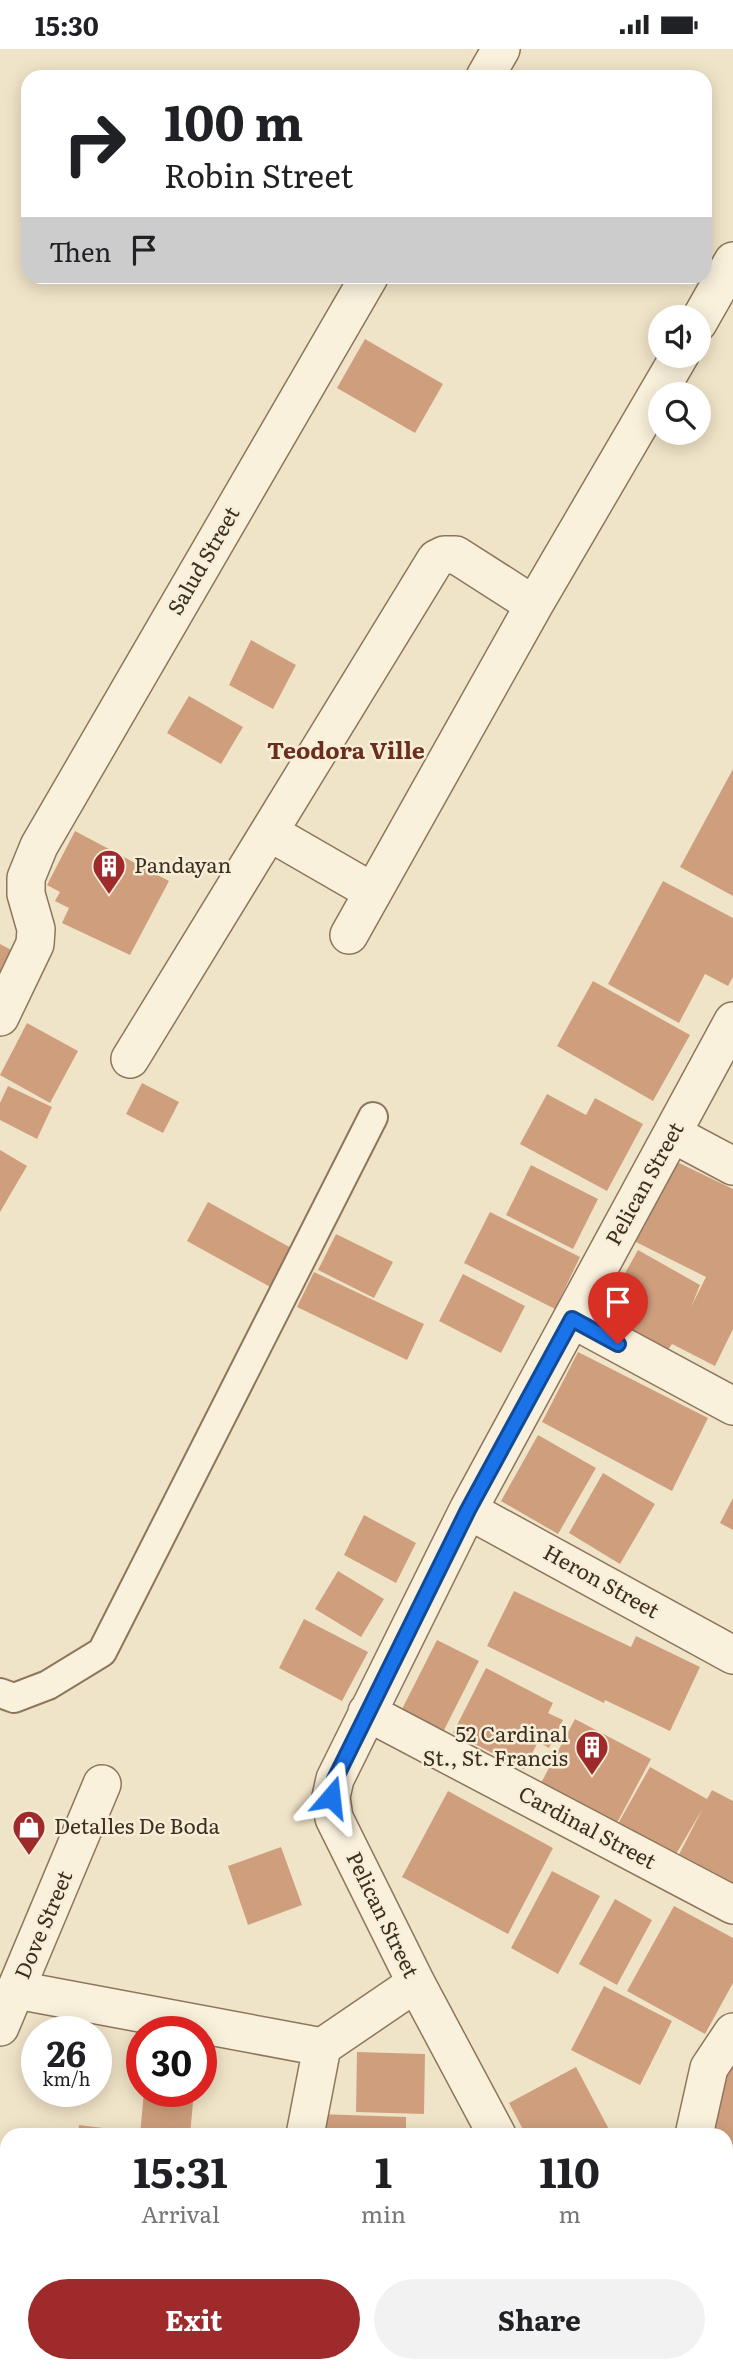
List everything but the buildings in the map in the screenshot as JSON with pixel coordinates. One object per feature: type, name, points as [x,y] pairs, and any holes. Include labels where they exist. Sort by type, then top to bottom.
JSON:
[{"type":"street","points":[[489,70],[501,49]]},
{"type":"street","points":[[708,305],[733,261]]},
{"type":"street","name":"Salud Street","points":[[0,1017],[35,944],[36,929],[26,894],[26,878],[39,846],[365,284]]},
{"type":"street","points":[[349,935],[534,605],[672,368]]},
{"type":"street","points":[[130,1059],[436,559],[444,555],[456,555],[534,605]]},
{"type":"street","points":[[269,832],[373,892]]},
{"type":"street","name":"Pelican Street","points":[[493,2128],[416,1983],[334,1818],[331,1797],[335,1779],[468,1510],[733,1021]]},
{"type":"street","points":[[0,1693],[15,1698],[48,1685],[102,1652],[373,1117]]},
{"type":"street","points":[[673,1134],[733,1166]]},
{"type":"street","points":[[572,1319],[733,1406]]},
{"type":"street","name":"Heron Street","points":[[468,1510],[733,1655]]},
{"type":"street","name":"Cardinal Street","points":[[367,1712],[733,1905]]},
{"type":"street","name":"Dove Street","points":[[0,2027],[102,1784]]},
{"type":"street","points":[[306,2128],[322,2047],[416,1983]]},
{"type":"street","points":[[17,1990],[322,2047]]},
{"type":"street","points":[[696,2128],[709,2068],[733,2032]]},
{"type":"place","name":"Pandayan","points":[[109,896]]},
{"type":"place","name":"52 Cardinal St., St. Francis","points":[[592,1777]]},
{"type":"place","name":"Detalles De Boda","points":[[29,1857]]},
{"type":"district","name":"Teodora Ville","points":[[346,751]]},
{"type":"route","points":[[331,1797],[335,1779],[468,1510],[572,1319],[618,1344]]}]
